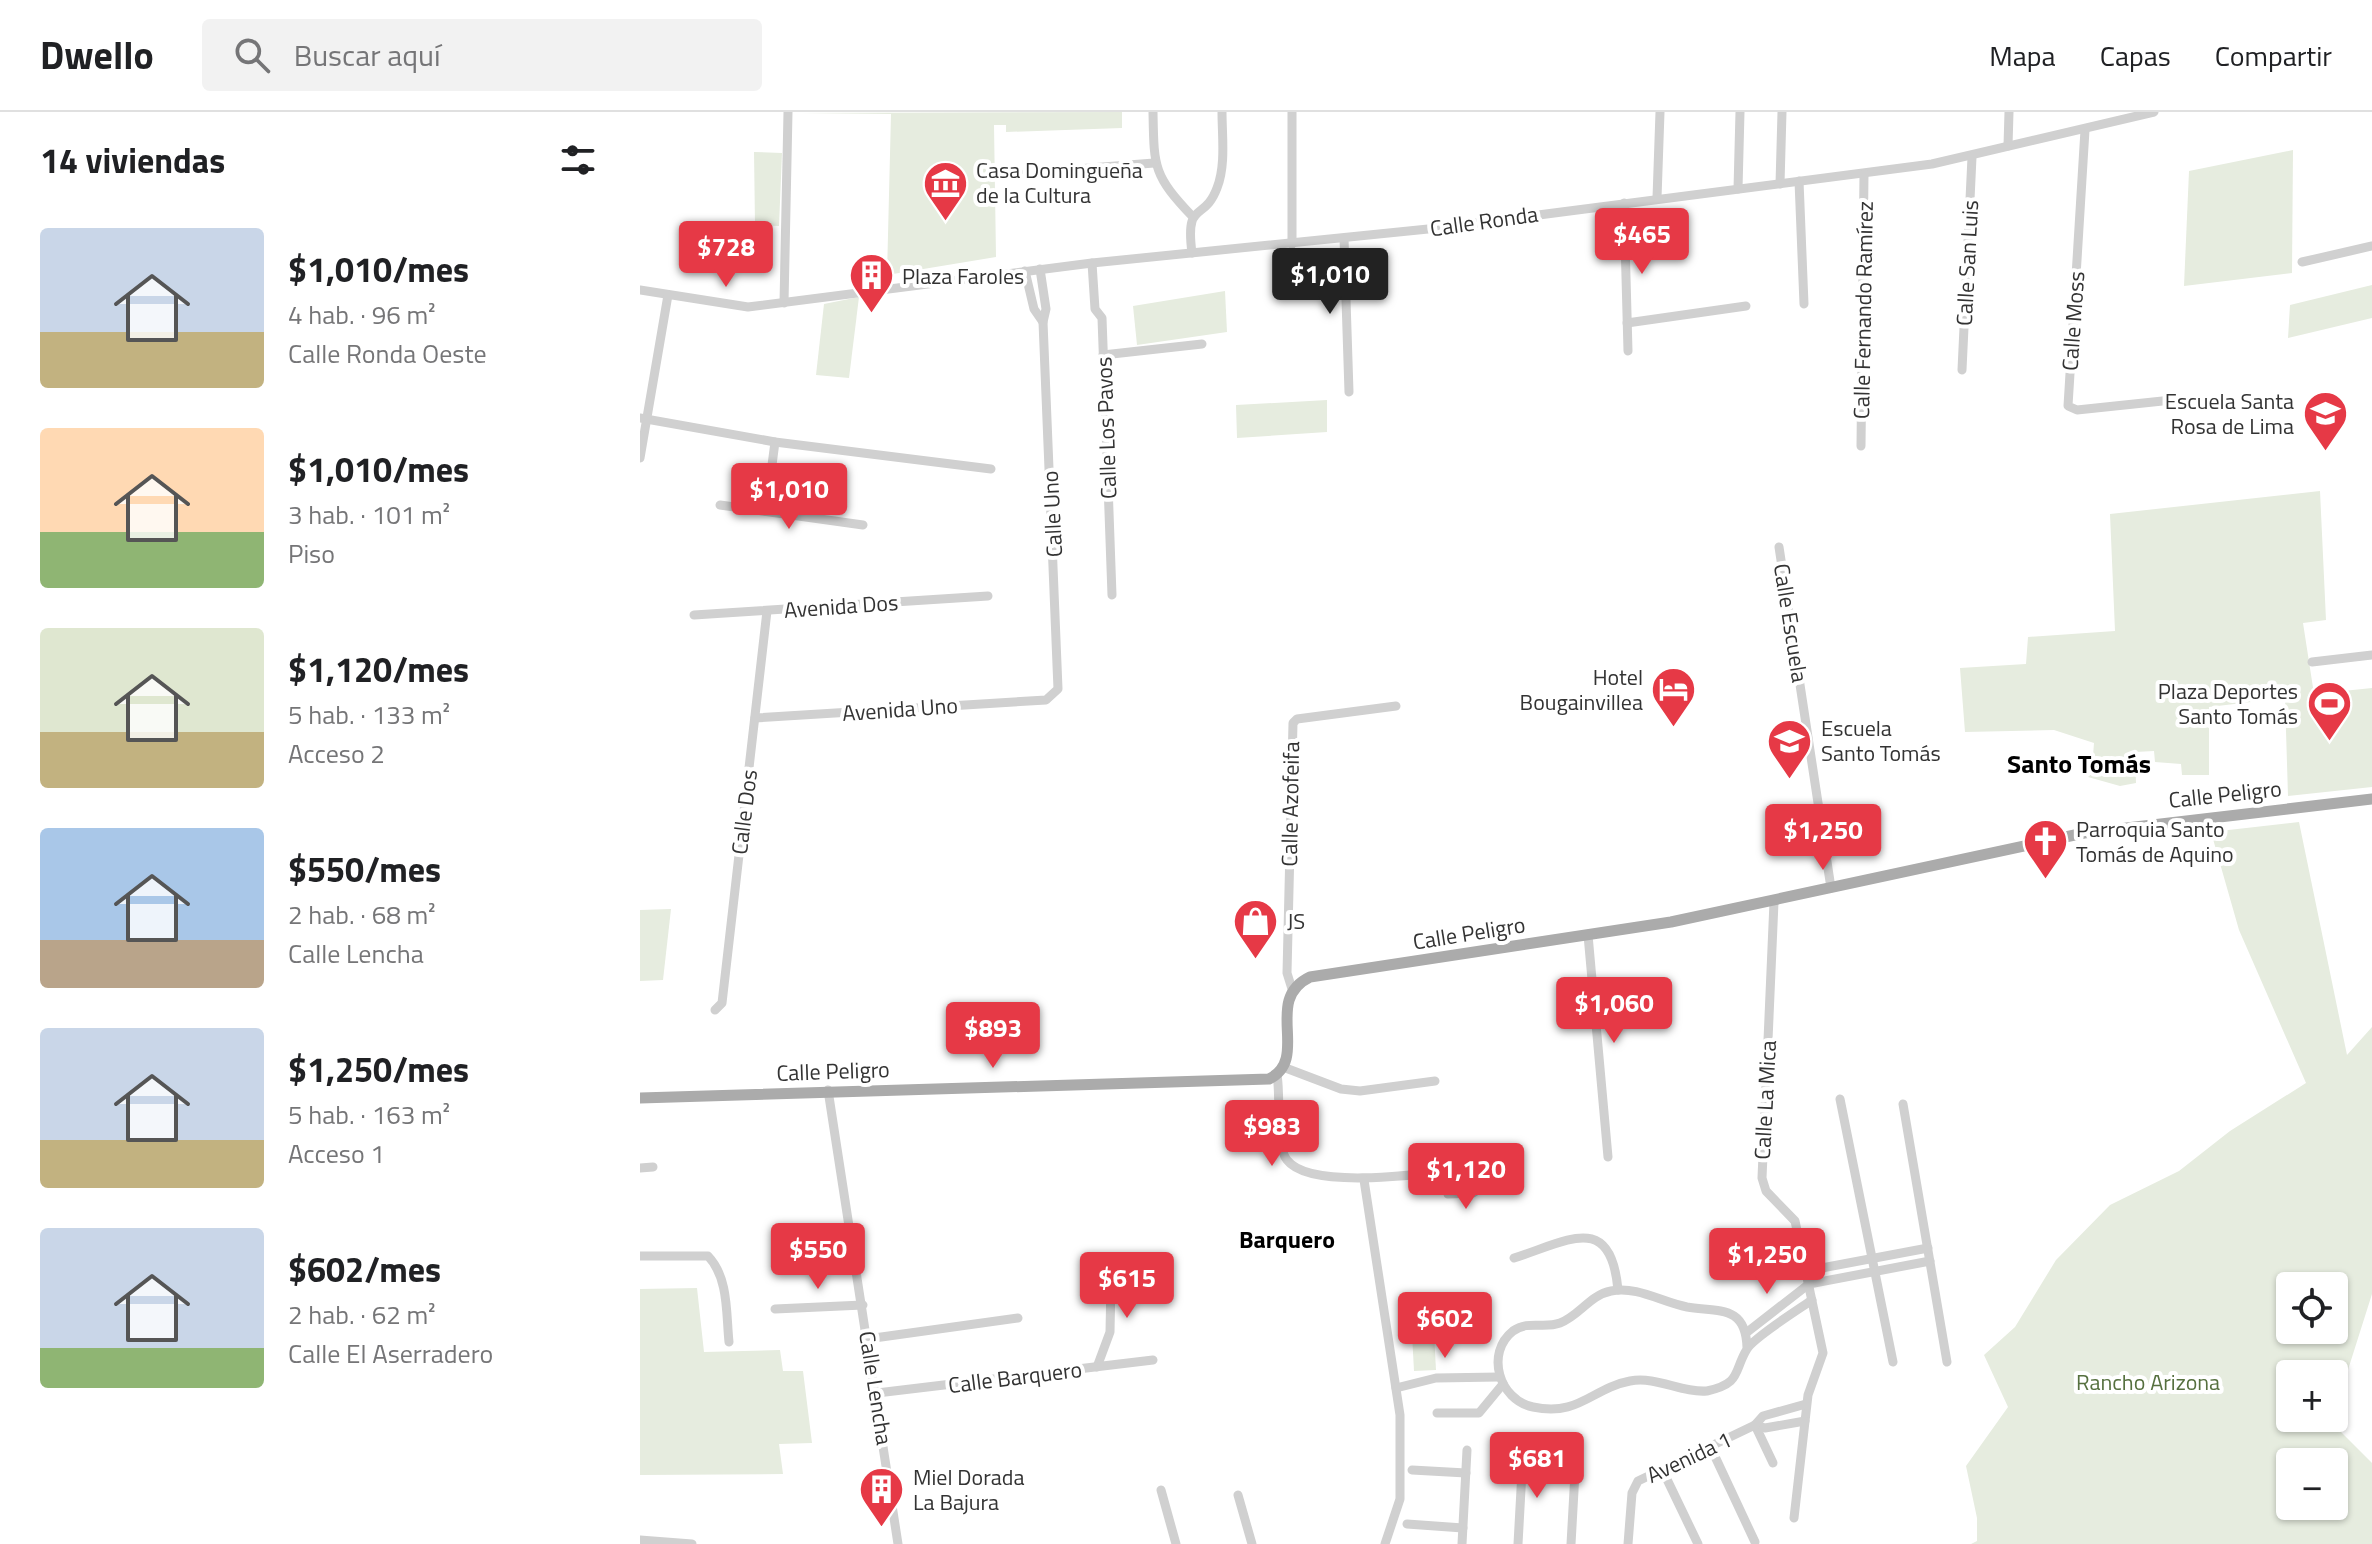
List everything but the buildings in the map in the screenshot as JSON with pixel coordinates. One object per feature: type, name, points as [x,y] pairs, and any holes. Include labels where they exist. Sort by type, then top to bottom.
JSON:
[{"type":"main road","name":"Calle Peligro","points":[[1292,989],[1299,982],[1323,975],[1588,935],[1774,902],[2021,844],[2132,825],[2372,799]]},
{"type":"main road","points":[[1280,1071],[1287,1047],[1287,1007],[1292,989]]},
{"type":"main road","name":"Calle Peligro","points":[[640,1098],[828,1090],[1255,1081],[1280,1071]]},
{"type":"street","points":[[784,303],[788,112]]},
{"type":"street","points":[[1153,112],[1154,163],[1165,184],[1192,216]]},
{"type":"street","points":[[1192,253],[1189,228],[1192,216],[1216,191],[1219,180],[1222,112]]},
{"type":"street","points":[[1292,112],[1292,244]]},
{"type":"street","points":[[1657,198],[1660,112]]},
{"type":"street","points":[[1738,189],[1740,112]]},
{"type":"street","points":[[1780,184],[1782,112]]},
{"type":"street","points":[[2008,146],[2009,112]]},
{"type":"street","name":"Calle Ronda","points":[[640,290],[740,308],[1040,269],[1344,238],[1864,174],[1972,157],[2154,112]]},
{"type":"street","name":"Calle Moss","points":[[2085,130],[2068,406],[2077,410],[2172,400]]},
{"type":"street","name":"Calle San Luis","points":[[1962,370],[1972,157]]},
{"type":"street","points":[[1026,173],[1154,163]]},
{"type":"street","name":"Calle Fernando Ramírez","points":[[1861,446],[1864,174]]},
{"type":"street","points":[[1799,181],[1804,304]]},
{"type":"street","points":[[1624,203],[1628,351]]},
{"type":"street","points":[[1344,238],[1349,392]]},
{"type":"street","points":[[2302,262],[2372,246]]},
{"type":"street","name":"Calle Los Pavos","points":[[1092,263],[1095,309],[1102,318],[1112,595]]},
{"type":"street","name":"Calle Uno","points":[[1040,269],[1046,309],[1043,322],[1059,682],[1053,696],[1046,700]]},
{"type":"street","name":"Calle Uno","points":[[1025,271],[1034,309],[1043,322]]},
{"type":"street","points":[[640,458],[643,418],[668,295]]},
{"type":"street","points":[[1627,323],[1746,306]]},
{"type":"street","points":[[1103,355],[1202,344]]},
{"type":"street","points":[[643,418],[775,442],[991,469]]},
{"type":"street","points":[[766,511],[775,442]]},
{"type":"street","points":[[720,505],[863,525]]},
{"type":"street","name":"Calle Escuela","points":[[1779,547],[1831,888]]},
{"type":"street","name":"Avenida Dos","points":[[694,615],[988,596]]},
{"type":"street","name":"Calle Dos","points":[[715,1010],[722,1003],[767,611]]},
{"type":"street","points":[[2312,662],[2372,655]]},
{"type":"street","name":"Avenida Uno","points":[[755,718],[1046,700]]},
{"type":"street","name":"Calle Azofeifa","points":[[1292,989],[1287,973],[1293,723],[1297,719],[1396,706]]},
{"type":"street","name":"Calle La Mica","points":[[1774,902],[1762,1178],[1766,1191],[1795,1221],[1823,1353],[1806,1404],[1794,1518]]},
{"type":"street","points":[[1588,935],[1608,1157]]},
{"type":"street","points":[[1435,1081],[1360,1091],[1341,1089],[1280,1071],[1286,1159],[1303,1171],[1354,1176],[1364,1180],[1444,1170],[1481,1167],[1482,1187],[1473,1193],[1448,1194],[1444,1170]]},
{"type":"street","name":"Calle Lencha","points":[[828,1090],[898,1544]]},
{"type":"street","points":[[1840,1099],[1893,1362]]},
{"type":"street","points":[[1903,1104],[1947,1362]]},
{"type":"street","points":[[640,1168],[653,1167]]},
{"type":"street","points":[[1364,1180],[1400,1415],[1400,1499],[1385,1544]]},
{"type":"street","points":[[1514,1258],[1575,1239],[1597,1240],[1613,1255],[1618,1290]]},
{"type":"street","points":[[1806,1271],[1928,1248]]},
{"type":"street","points":[[640,1256],[708,1256],[718,1267],[723,1283],[729,1342]]},
{"type":"street","points":[[1097,1367],[1110,1332],[1111,1281],[1127,1259]]},
{"type":"street","points":[[1746,1333],[1809,1284],[1930,1261]]},
{"type":"street","points":[[1396,1388],[1454,1376],[1501,1381],[1524,1404],[1555,1408],[1583,1403],[1618,1384],[1638,1380],[1707,1391],[1735,1377],[1747,1348],[1746,1333],[1739,1320],[1721,1310],[1686,1307],[1634,1290],[1618,1290],[1594,1298],[1558,1324],[1528,1325],[1512,1332],[1500,1349],[1501,1381],[1479,1413],[1437,1413]]},
{"type":"street","points":[[1747,1348],[1812,1300]]},
{"type":"street","points":[[775,1309],[863,1305]]},
{"type":"street","points":[[867,1339],[1018,1318]]},
{"type":"street","name":"Calle Barquero","points":[[877,1393],[1153,1360]]},
{"type":"street","name":"Avenida 1","points":[[1628,1544],[1632,1493],[1638,1481],[1711,1448],[1755,1425],[1763,1416],[1806,1404]]},
{"type":"street","name":"Avenida 1","points":[[1755,1425],[1765,1428],[1805,1421]]},
{"type":"street","points":[[1755,1425],[1773,1463]]},
{"type":"street","points":[[1711,1448],[1755,1542]]},
{"type":"street","points":[[1462,1544],[1467,1450]]},
{"type":"street","points":[[1518,1544],[1523,1453]]},
{"type":"street","points":[[1571,1544],[1576,1455]]},
{"type":"street","points":[[1662,1469],[1698,1544]]},
{"type":"street","points":[[1412,1470],[1466,1473]]},
{"type":"street","points":[[1161,1490],[1176,1544]]},
{"type":"street","points":[[1238,1495],[1252,1544]]},
{"type":"street","points":[[1407,1524],[1463,1528]]},
{"type":"street","points":[[640,1540],[692,1544]]},
{"type":"green space","points":[[1122,112],[1122,128],[1006,132],[1006,125],[994,125],[996,257],[887,275],[891,114],[800,113]]},
{"type":"green space","points":[[2293,150],[2292,273],[2184,286],[2189,171]]},
{"type":"green space","points":[[754,152],[782,153],[779,226],[755,225]]},
{"type":"green space","points":[[2372,285],[2372,318],[2288,338],[2290,305]]},
{"type":"green space","points":[[1225,291],[1227,332],[1137,345],[1133,306]]},
{"type":"green space","points":[[859,297],[849,378],[816,375],[824,304]]},
{"type":"green space","points":[[1327,400],[1327,432],[1237,438],[1236,405]]},
{"type":"green space","points":[[2320,491],[2326,620],[2303,623],[2314,694],[2372,688],[2372,787],[2288,796],[2285,698],[2209,707],[2209,775],[2182,775],[2181,764],[2155,762],[2154,751],[2135,752],[2136,783],[2120,786],[2088,777],[2087,757],[2093,756],[2094,743],[2054,730],[1965,732],[1960,668],[2026,664],[2028,637],[2115,631],[2110,514]]},
{"type":"green space","name":"Rancho Arizona","points":[[2299,822],[2347,1055],[2372,1027],[2372,1294],[2348,1370],[2348,1360],[2276,1360],[2276,1432],[2341,1432],[2372,1463],[2372,1544],[1971,1544],[1977,1541],[1977,1518],[1966,1466],[2008,1407],[1984,1355],[2015,1327],[2056,1260],[2110,1205],[2179,1171],[2230,1131],[2306,1083],[2239,930],[2211,832]]},
{"type":"green space","points":[[671,909],[663,980],[640,981],[640,910]]},
{"type":"green space","points":[[697,1288],[704,1352],[780,1350],[783,1371],[803,1371],[812,1443],[779,1444],[783,1474],[640,1475],[640,1289]]},
{"type":"green space","points":[[1434,1333],[1436,1370],[1414,1371],[1412,1334]]},
{"type":"place","name":"Casa Domingueña de la Cultura","points":[[945,222]]},
{"type":"place","name":"Plaza Faroles","points":[[871,315]]},
{"type":"place","name":"Escuela Santa Rosa de Lima","points":[[2325,453]]},
{"type":"place","name":"Hotel Bougainvillea","points":[[1674,729]]},
{"type":"place","name":"Plaza Deportes Santo Tomás","points":[[2329,743]]},
{"type":"place","name":"Escuela Santo Tomás","points":[[1790,780]]},
{"type":"place","name":"Parroquia Santo Tomás de Aquino","points":[[2045,881]]},
{"type":"place","name":"JS","points":[[1256,960]]},
{"type":"place","name":"Miel Dorada La Bajura","points":[[882,1529]]},
{"type":"district","name":"Santo Tomás","points":[[2079,763]]},
{"type":"district","name":"Barquero","points":[[1287,1239]]}]
